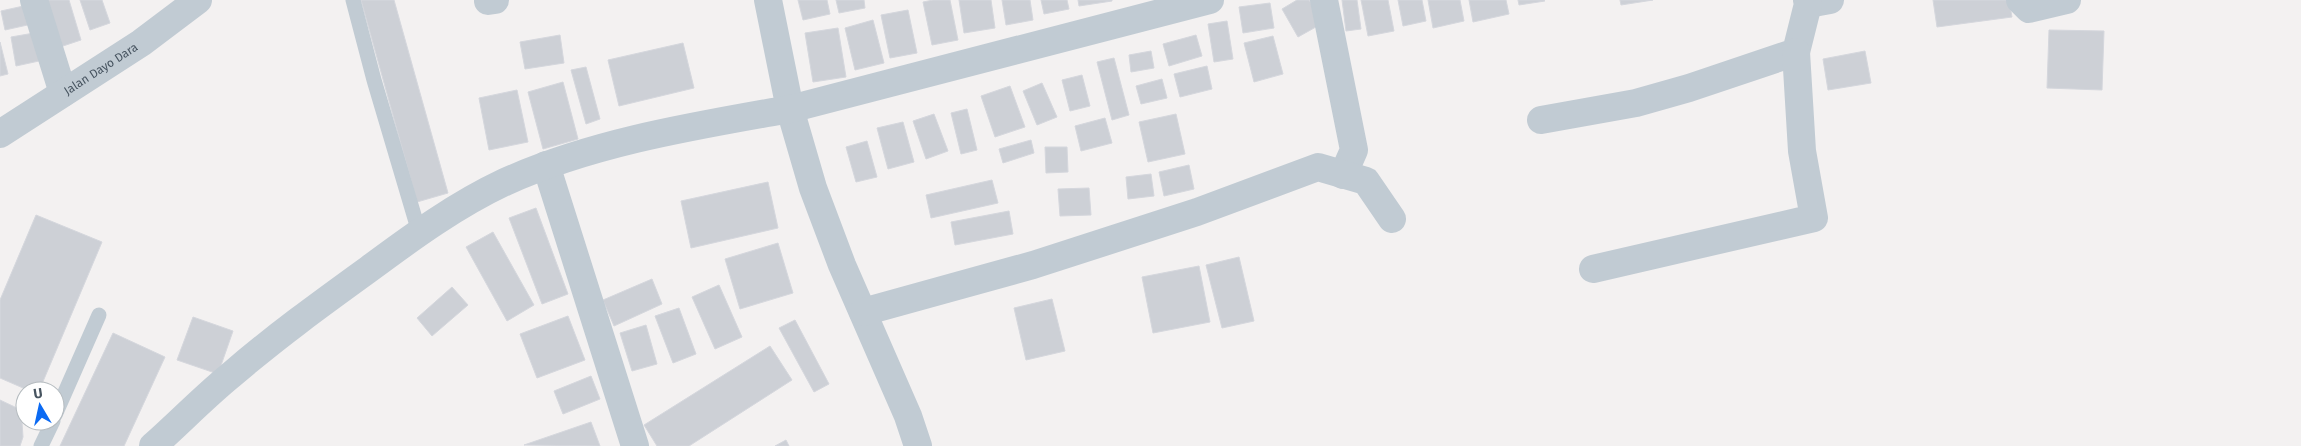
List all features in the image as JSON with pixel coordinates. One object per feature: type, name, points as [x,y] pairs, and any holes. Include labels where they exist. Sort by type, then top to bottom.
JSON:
[{"type":"street","points":[[34,0],[63,92]]},
{"type":"street","name":"Jalan Dayo Dara","points":[[0,134],[141,43],[198,0]]},
{"type":"street","points":[[768,0],[790,109],[813,188],[842,265],[908,416],[918,446]]},
{"type":"street","points":[[153,446],[231,375],[312,311],[419,232],[465,202],[546,165],[658,135],[790,109],[1210,0]]},
{"type":"street","points":[[1324,0],[1354,150],[1344,175]]},
{"type":"street","points":[[2020,0],[2029,9],[2067,0]]},
{"type":"street","points":[[1594,269],[1814,218],[1802,151],[1796,52],[1815,1]]},
{"type":"street","points":[[1541,120],[1645,100],[1689,88],[1796,52]]},
{"type":"street","points":[[546,165],[635,446]]},
{"type":"street","points":[[863,312],[1033,264],[1188,215],[1318,167],[1366,181],[1392,220]]},
{"type":"lane","points":[[353,0],[374,80],[419,232]]},
{"type":"lane","points":[[65,392],[99,316]]},
{"type":"lane","points":[[42,446],[48,431]]},
{"type":"building","points":[[43,0],[69,0],[81,40],[57,48]]},
{"type":"building","points":[[80,0],[102,0],[110,23],[90,30]]},
{"type":"building","points":[[361,0],[394,0],[448,193],[417,202]]},
{"type":"building","points":[[798,0],[827,0],[830,14],[803,20]]},
{"type":"building","points":[[836,0],[864,0],[865,8],[839,13]]},
{"type":"building","points":[[950,0],[958,40],[932,45],[923,2]]},
{"type":"building","points":[[959,0],[991,0],[995,28],[964,33]]},
{"type":"building","points":[[1002,0],[1030,0],[1033,20],[1006,25]]},
{"type":"building","points":[[1041,0],[1067,0],[1069,9],[1044,14]]},
{"type":"building","points":[[1078,0],[1112,0],[1112,1],[1079,6]]},
{"type":"building","points":[[1297,0],[1309,0],[1323,23],[1298,37],[1282,9]]},
{"type":"building","points":[[1342,0],[1357,0],[1361,29],[1346,31]]},
{"type":"building","points":[[1361,0],[1388,0],[1394,31],[1368,36]]},
{"type":"building","points":[[1398,0],[1422,0],[1426,21],[1403,26]]},
{"type":"building","points":[[1428,0],[1460,0],[1464,21],[1433,28]]},
{"type":"building","points":[[1469,0],[1506,0],[1509,14],[1473,22]]},
{"type":"building","points":[[1518,0],[1544,0],[1545,1],[1519,5]]},
{"type":"building","points":[[1620,0],[1653,0],[1621,5]]},
{"type":"building","points":[[1933,0],[2009,0],[2012,17],[1937,27]]},
{"type":"building","points":[[1270,3],[1274,28],[1243,33],[1239,7]]},
{"type":"building","points":[[28,5],[32,24],[5,30],[1,11]]},
{"type":"building","points":[[908,10],[917,53],[890,58],[881,15]]},
{"type":"building","points":[[873,20],[884,63],[855,70],[845,28]]},
{"type":"building","points":[[1227,21],[1233,59],[1214,62],[1208,24]]},
{"type":"building","points":[[838,28],[846,77],[813,82],[805,33]]},
{"type":"building","points":[[2049,30],[2104,31],[2102,90],[2047,88]]},
{"type":"building","points":[[34,33],[39,61],[16,66],[11,37]]},
{"type":"building","points":[[560,35],[564,63],[525,69],[520,42]]},
{"type":"building","points":[[1196,35],[1202,56],[1169,66],[1163,44]]},
{"type":"building","points":[[1273,36],[1283,74],[1254,82],[1244,43]]},
{"type":"building","points":[[0,42],[8,74],[0,76]]},
{"type":"building","points":[[683,43],[694,88],[619,106],[608,60]]},
{"type":"building","points":[[1151,51],[1154,68],[1131,72],[1129,55]]},
{"type":"building","points":[[1865,51],[1871,83],[1828,90],[1823,59]]},
{"type":"building","points":[[1114,58],[1129,115],[1112,120],[1097,62]]},
{"type":"building","points":[[1207,66],[1212,89],[1180,97],[1174,74]]},
{"type":"building","points":[[586,67],[600,119],[586,124],[571,70]]},
{"type":"building","points":[[1082,75],[1090,106],[1070,111],[1062,80]]},
{"type":"building","points":[[1162,79],[1167,98],[1141,104],[1136,86]]},
{"type":"building","points":[[563,82],[578,139],[543,149],[528,92]]},
{"type":"building","points":[[1042,83],[1057,117],[1037,125],[1023,91]]},
{"type":"building","points":[[1010,86],[1025,127],[995,137],[981,96]]},
{"type":"building","points":[[517,90],[528,142],[489,150],[479,98]]},
{"type":"building","points":[[967,109],[977,150],[961,154],[951,113]]},
{"type":"building","points":[[934,114],[948,151],[926,159],[913,121]]},
{"type":"building","points":[[1176,114],[1185,154],[1148,162],[1139,122]]},
{"type":"building","points":[[1105,118],[1112,143],[1081,151],[1075,126]]},
{"type":"building","points":[[903,122],[914,162],[888,169],[877,128]]},
{"type":"building","points":[[1031,140],[1034,153],[1003,163],[999,149]]},
{"type":"building","points":[[867,141],[877,177],[856,182],[846,147]]},
{"type":"building","points":[[1045,147],[1067,147],[1068,172],[1046,173]]},
{"type":"building","points":[[1189,165],[1194,189],[1164,196],[1159,172]]},
{"type":"building","points":[[1151,174],[1154,196],[1128,199],[1126,177]]},
{"type":"building","points":[[992,180],[998,203],[931,218],[926,195]]},
{"type":"building","points":[[768,182],[778,228],[691,248],[681,201]]},
{"type":"building","points":[[1089,188],[1091,215],[1060,216],[1058,189]]},
{"type":"building","points":[[536,208],[568,294],[542,304],[509,218]]},
{"type":"building","points":[[1009,211],[1013,234],[955,245],[951,222]]},
{"type":"building","points":[[36,215],[102,242],[43,381],[15,381],[15,384],[0,378],[0,300]]},
{"type":"building","points":[[493,232],[534,305],[507,321],[466,247]]},
{"type":"building","points":[[778,243],[793,293],[740,309],[725,259]]},
{"type":"building","points":[[1239,257],[1254,321],[1222,328],[1206,265]]},
{"type":"building","points":[[1199,266],[1210,322],[1153,333],[1142,277]]},
{"type":"building","points":[[652,279],[662,304],[614,326],[603,300]]},
{"type":"building","points":[[719,285],[742,337],[715,349],[692,297]]},
{"type":"building","points":[[452,287],[468,305],[432,336],[417,318]]},
{"type":"building","points":[[1052,299],[1065,351],[1026,360],[1014,308]]},
{"type":"building","points":[[679,308],[696,354],[673,363],[655,316]]},
{"type":"building","points":[[568,316],[585,360],[537,378],[520,334]]},
{"type":"building","points":[[193,317],[233,331],[218,374],[177,360]]},
{"type":"building","points":[[795,320],[829,384],[814,392],[779,328]]},
{"type":"building","points":[[646,325],[657,364],[632,371],[620,333]]},
{"type":"building","points":[[113,333],[165,357],[124,446],[60,446]]},
{"type":"building","points":[[770,346],[792,380],[689,446],[657,446],[644,425]]},
{"type":"building","points":[[591,376],[600,399],[563,414],[554,391]]},
{"type":"building","points":[[0,400],[15,407],[15,431],[23,431],[23,437],[20,446],[0,446]]},
{"type":"building","points":[[591,422],[600,446],[524,445]]},
{"type":"building","points":[[786,440],[789,446],[775,446]]}]
